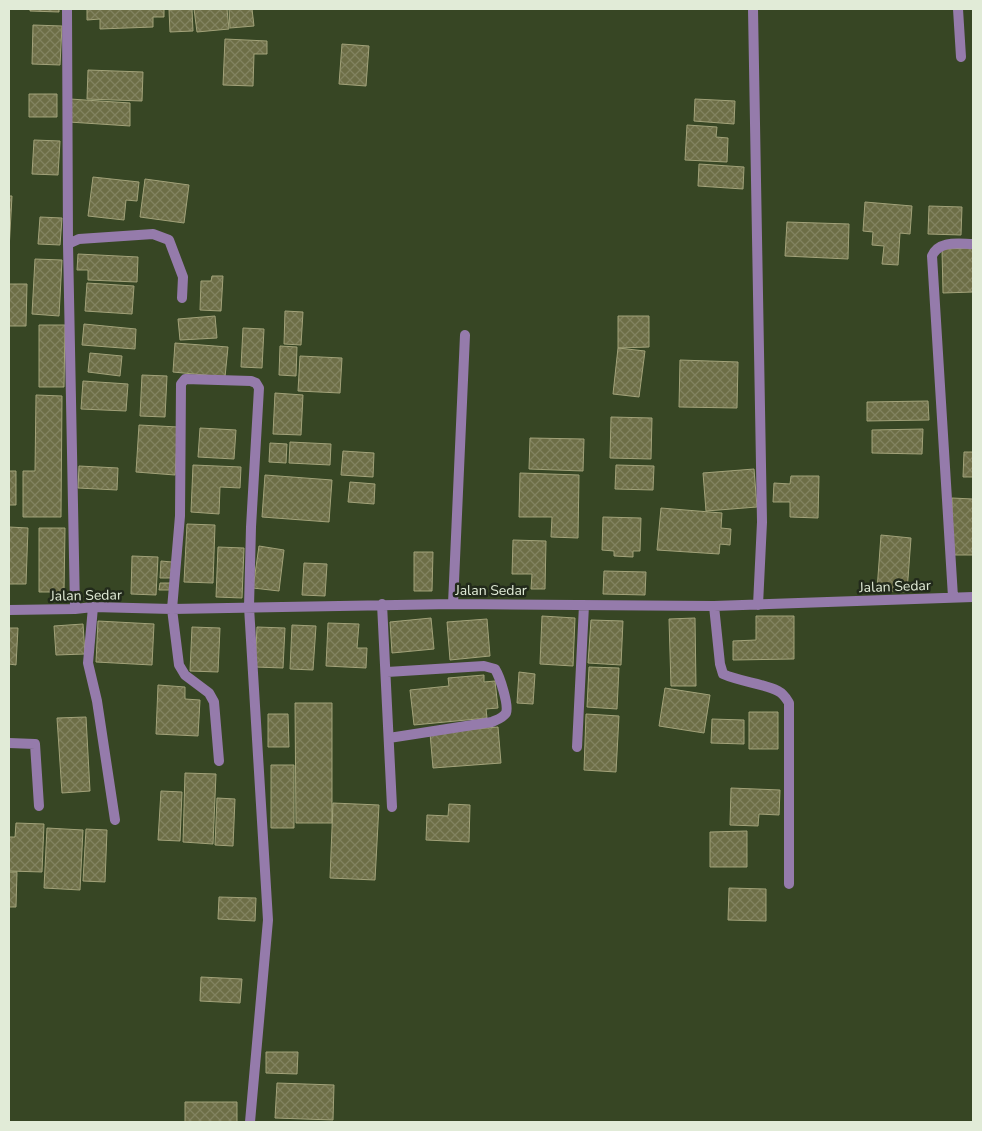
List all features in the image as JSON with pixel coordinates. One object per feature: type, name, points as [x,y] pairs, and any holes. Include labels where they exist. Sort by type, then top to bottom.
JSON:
[{"type":"street","points":[[67,9],[68,244],[75,609]]},
{"type":"street","points":[[753,9],[762,522],[758,605]]},
{"type":"street","points":[[958,9],[961,57]]},
{"type":"street","points":[[68,244],[79,239],[153,234],[169,240],[183,277],[182,298]]},
{"type":"street","points":[[953,597],[932,256],[941,245],[973,244]]},
{"type":"street","points":[[453,604],[465,335]]},
{"type":"street","points":[[219,761],[214,702],[205,690],[185,676],[179,665],[172,609],[180,516],[181,384],[184,379],[251,381],[256,383],[259,388],[251,527],[249,607],[268,920],[250,1122]]},
{"type":"street","name":"Jalan Sedar","points":[[9,610],[172,609],[382,604],[714,606],[973,597]]},
{"type":"street","points":[[382,604],[392,807]]},
{"type":"street","points":[[577,748],[584,605]]},
{"type":"street","points":[[714,606],[720,664],[723,674],[778,690],[789,703],[790,884]]},
{"type":"street","points":[[93,608],[88,663],[97,701],[115,820]]},
{"type":"street","points":[[386,672],[484,666],[495,670],[500,677],[507,706],[502,718],[492,722],[389,738]]},
{"type":"street","points":[[9,743],[35,744],[39,806]]},
{"type":"building","points":[[30,9],[59,9],[59,12],[30,11]]},
{"type":"building","points":[[87,9],[164,9],[164,17],[153,17],[153,27],[100,29],[100,19],[87,20]]},
{"type":"building","points":[[192,9],[193,31],[170,32],[169,10]]},
{"type":"building","points":[[194,9],[227,9],[229,29],[197,32]]},
{"type":"building","points":[[229,9],[252,9],[254,26],[230,28]]},
{"type":"building","points":[[33,25],[62,26],[60,65],[32,64]]},
{"type":"building","points":[[225,39],[267,41],[267,54],[254,54],[253,86],[223,85]]},
{"type":"building","points":[[342,44],[369,46],[366,86],[339,84]]},
{"type":"building","points":[[88,70],[143,72],[142,101],[87,99]]},
{"type":"building","points":[[29,94],[57,94],[57,117],[29,117]]},
{"type":"building","points":[[70,99],[130,103],[130,126],[69,122]]},
{"type":"building","points":[[695,99],[735,101],[734,124],[694,121]]},
{"type":"building","points":[[687,125],[717,127],[716,137],[728,138],[727,162],[685,160]]},
{"type":"building","points":[[34,140],[60,141],[58,175],[32,174]]},
{"type":"building","points":[[699,164],[744,167],[743,189],[698,186]]},
{"type":"building","points":[[93,177],[139,182],[137,201],[126,200],[124,220],[88,216]]},
{"type":"building","points":[[145,179],[189,185],[184,223],[140,217]]},
{"type":"building","points":[[9,196],[12,196],[9,250]]},
{"type":"building","points":[[865,202],[912,206],[910,234],[900,233],[898,265],[882,264],[884,246],[872,245],[873,232],[863,231]]},
{"type":"building","points":[[929,206],[962,207],[961,235],[928,234]]},
{"type":"building","points":[[40,217],[62,218],[60,245],[38,244]]},
{"type":"building","points":[[787,222],[849,224],[848,259],[785,256]]},
{"type":"building","points":[[973,248],[973,292],[943,293],[942,249]]},
{"type":"building","points":[[78,254],[138,257],[137,282],[88,280],[88,270],[77,270]]},
{"type":"building","points":[[35,259],[62,260],[59,316],[32,314]]},
{"type":"building","points":[[212,276],[223,276],[221,311],[200,310],[201,281],[211,281]]},
{"type":"building","points":[[87,283],[134,286],[132,314],[85,311]]},
{"type":"building","points":[[9,284],[27,284],[26,326],[9,326]]},
{"type":"building","points":[[285,311],[303,312],[301,345],[284,344]]},
{"type":"building","points":[[215,316],[217,338],[180,340],[178,319]]},
{"type":"building","points":[[618,316],[649,316],[649,347],[618,348]]},
{"type":"building","points":[[84,324],[136,329],[135,349],[82,345]]},
{"type":"building","points":[[39,325],[65,325],[64,387],[39,387]]},
{"type":"building","points":[[243,328],[264,329],[262,368],[241,367]]},
{"type":"building","points":[[175,343],[228,347],[225,377],[173,372]]},
{"type":"building","points":[[280,346],[297,347],[296,376],[279,375]]},
{"type":"building","points":[[618,348],[645,351],[639,397],[613,394]]},
{"type":"building","points":[[90,353],[122,356],[120,376],[88,372]]},
{"type":"building","points":[[300,356],[342,358],[340,393],[298,391]]},
{"type":"building","points":[[680,360],[738,362],[737,408],[679,407]]},
{"type":"building","points":[[142,375],[167,376],[165,417],[140,416]]},
{"type":"building","points":[[83,381],[128,384],[126,411],[81,409]]},
{"type":"building","points":[[275,393],[303,395],[301,435],[273,434]]},
{"type":"building","points":[[36,395],[62,396],[61,517],[23,517],[23,471],[35,471]]},
{"type":"building","points":[[928,401],[929,420],[867,421],[867,402]]},
{"type":"building","points":[[611,417],[652,418],[651,459],[610,458]]},
{"type":"building","points":[[139,425],[178,427],[175,475],[136,472]]},
{"type":"building","points":[[200,428],[236,430],[234,459],[198,457]]},
{"type":"building","points":[[923,429],[922,454],[872,453],[872,430]]},
{"type":"building","points":[[530,438],[584,439],[583,471],[529,469]]},
{"type":"building","points":[[290,442],[331,444],[330,465],[289,463]]},
{"type":"building","points":[[270,443],[287,444],[286,463],[269,462]]},
{"type":"building","points":[[343,451],[374,453],[373,477],[341,475]]},
{"type":"building","points":[[964,452],[973,452],[973,477],[963,477]]},
{"type":"building","points":[[193,465],[241,467],[240,488],[220,487],[219,514],[191,512]]},
{"type":"building","points":[[616,465],[654,466],[653,490],[615,489]]},
{"type":"building","points":[[79,466],[118,468],[117,490],[78,488]]},
{"type":"building","points":[[754,469],[757,507],[706,511],[703,473]]},
{"type":"building","points":[[9,471],[16,471],[16,505],[9,505]]},
{"type":"building","points":[[520,473],[579,475],[578,538],[551,537],[552,517],[519,517]]},
{"type":"building","points":[[265,475],[332,480],[329,522],[262,517]]},
{"type":"building","points":[[791,476],[819,476],[818,518],[790,517],[790,502],[773,502],[774,483],[790,484]]},
{"type":"building","points":[[350,482],[375,484],[374,504],[348,502]]},
{"type":"building","points":[[952,498],[973,499],[973,555],[952,555]]},
{"type":"building","points":[[661,508],[722,513],[721,528],[731,529],[730,545],[720,544],[719,554],[657,550]]},
{"type":"building","points":[[603,517],[641,518],[640,551],[633,551],[633,557],[614,556],[614,551],[602,550]]},
{"type":"building","points":[[187,524],[215,525],[213,583],[184,582]]},
{"type":"building","points":[[9,527],[28,528],[26,584],[9,584]]},
{"type":"building","points":[[39,528],[65,528],[64,592],[39,592]]},
{"type":"building","points":[[881,535],[911,538],[907,592],[877,590]]},
{"type":"building","points":[[513,540],[546,541],[545,589],[531,589],[532,574],[512,574]]},
{"type":"building","points":[[259,546],[284,550],[279,591],[253,588]]},
{"type":"building","points":[[218,547],[244,548],[242,598],[216,597]]},
{"type":"building","points":[[414,552],[433,552],[432,591],[414,591]]},
{"type":"building","points":[[132,556],[158,557],[156,595],[131,594]]},
{"type":"building","points":[[161,561],[172,562],[172,578],[160,578]]},
{"type":"building","points":[[304,563],[327,564],[325,596],[302,595]]},
{"type":"building","points":[[604,571],[646,572],[645,595],[603,594]]},
{"type":"building","points":[[160,583],[172,583],[171,590],[159,590]]},
{"type":"building","points":[[542,616],[575,618],[573,666],[540,664]]},
{"type":"building","points":[[756,616],[794,616],[794,659],[733,660],[733,641],[756,640]]},
{"type":"building","points":[[431,618],[434,649],[392,653],[390,622]]},
{"type":"building","points":[[695,618],[696,686],[671,686],[669,619]]},
{"type":"building","points":[[487,619],[490,656],[450,660],[447,622]]},
{"type":"building","points":[[591,620],[623,621],[621,665],[588,663]]},
{"type":"building","points":[[98,621],[154,624],[152,665],[96,662]]},
{"type":"building","points":[[328,623],[359,624],[357,648],[367,648],[366,668],[326,666]]},
{"type":"building","points":[[83,624],[85,654],[56,655],[54,626]]},
{"type":"building","points":[[292,625],[316,626],[313,670],[290,669]]},
{"type":"building","points":[[192,627],[220,628],[218,672],[190,671]]},
{"type":"building","points":[[257,627],[285,628],[283,668],[255,667]]},
{"type":"building","points":[[9,628],[18,628],[16,665],[9,664]]},
{"type":"building","points":[[589,667],[619,668],[617,709],[587,707]]},
{"type":"building","points":[[519,672],[535,674],[533,704],[517,703]]},
{"type":"building","points":[[484,675],[484,682],[495,681],[498,708],[486,709],[487,718],[414,725],[410,690],[449,686],[448,678]]},
{"type":"building","points":[[158,685],[185,687],[185,699],[200,700],[198,736],[156,734]]},
{"type":"building","points":[[665,688],[710,695],[704,733],[659,726]]},
{"type":"building","points":[[295,703],[332,703],[332,823],[296,823]]},
{"type":"building","points":[[749,712],[778,712],[778,749],[749,749]]},
{"type":"building","points":[[268,714],[288,714],[289,747],[268,747]]},
{"type":"building","points":[[586,714],[619,716],[616,772],[584,770]]},
{"type":"building","points":[[86,717],[90,791],[62,793],[57,718]]},
{"type":"building","points":[[712,719],[744,720],[744,744],[711,743]]},
{"type":"building","points":[[498,727],[501,763],[433,768],[430,733]]},
{"type":"building","points":[[271,765],[294,765],[294,828],[271,828]]},
{"type":"building","points":[[185,773],[216,774],[213,844],[183,842]]},
{"type":"building","points":[[731,788],[780,790],[779,815],[759,814],[758,826],[730,825]]},
{"type":"building","points":[[161,791],[182,792],[180,841],[158,840]]},
{"type":"building","points":[[217,798],[235,799],[233,846],[215,845]]},
{"type":"building","points":[[333,803],[379,805],[375,880],[330,878]]},
{"type":"building","points":[[449,804],[470,805],[469,842],[426,840],[427,815],[448,816]]},
{"type":"building","points":[[16,823],[44,824],[42,872],[9,871],[9,837],[15,837]]},
{"type":"building","points":[[47,828],[83,830],[80,890],[44,888]]},
{"type":"building","points":[[86,829],[107,830],[105,882],[83,881]]},
{"type":"building","points":[[747,831],[747,867],[710,867],[710,832]]},
{"type":"building","points":[[9,872],[17,872],[16,907],[9,907]]},
{"type":"building","points":[[729,888],[766,889],[766,921],[728,920]]},
{"type":"building","points":[[219,897],[256,898],[255,921],[218,919]]},
{"type":"building","points":[[201,977],[242,979],[240,1003],[200,1001]]},
{"type":"building","points":[[266,1052],[298,1052],[297,1074],[266,1073]]},
{"type":"building","points":[[277,1083],[334,1085],[333,1120],[275,1118]]},
{"type":"building","points":[[185,1102],[237,1102],[237,1122],[185,1122]]}]
